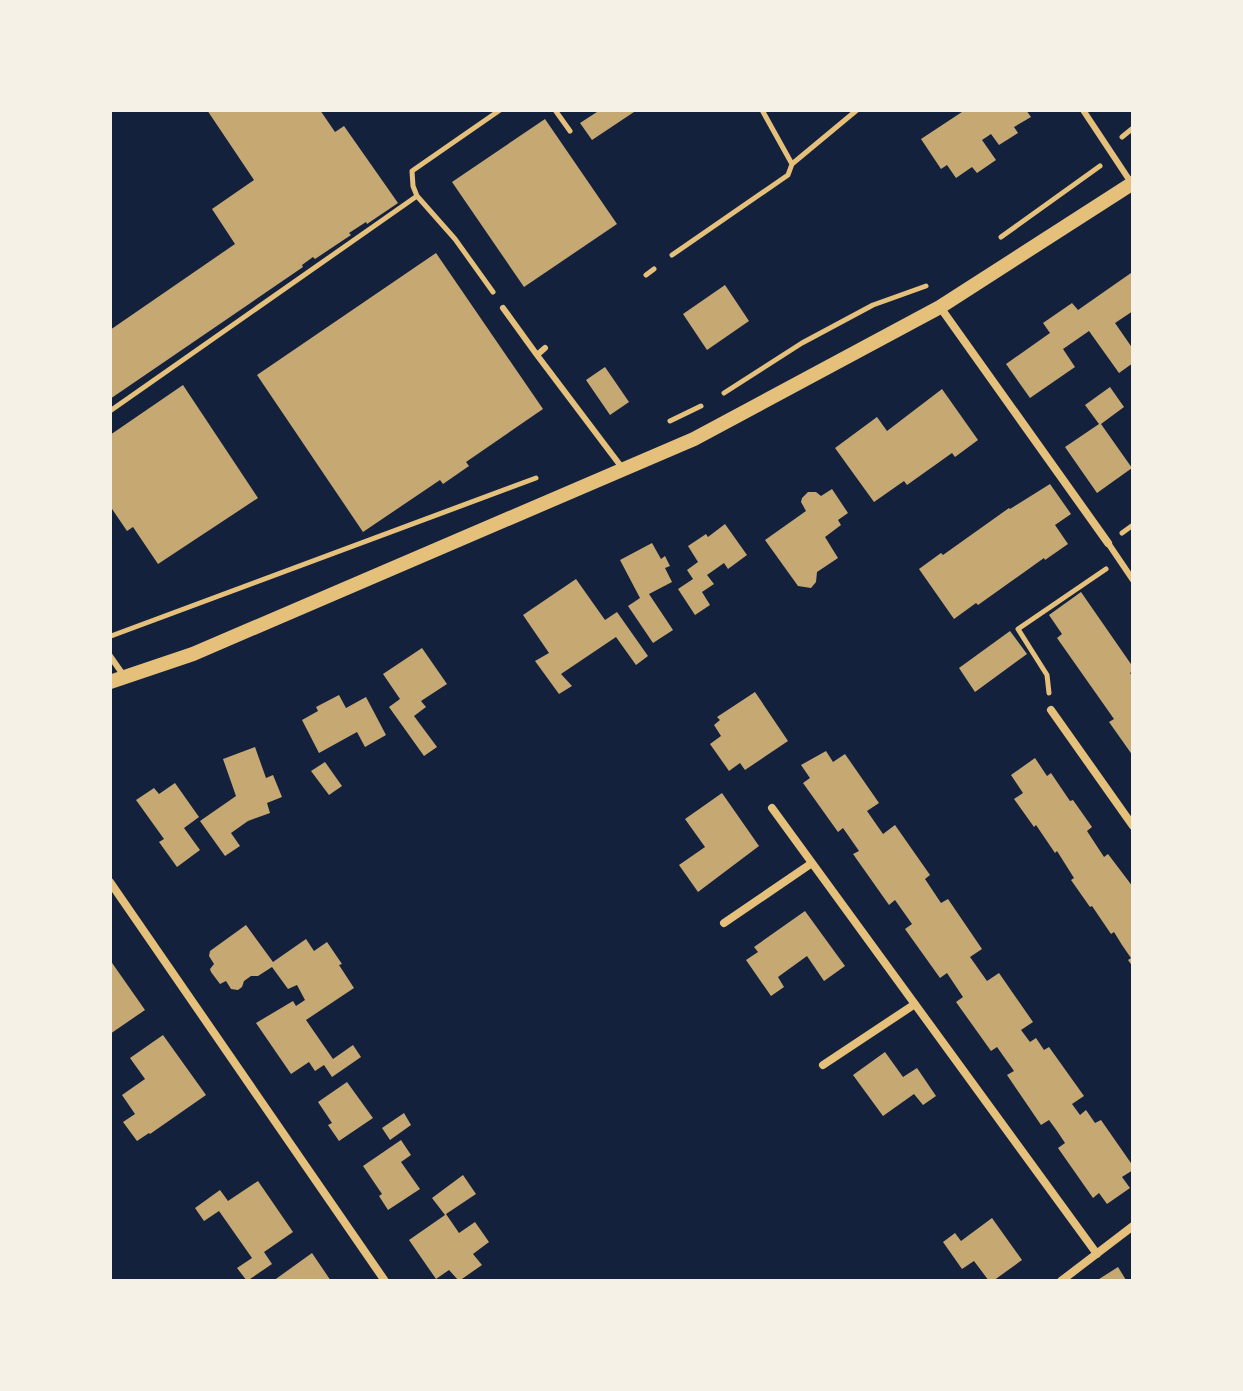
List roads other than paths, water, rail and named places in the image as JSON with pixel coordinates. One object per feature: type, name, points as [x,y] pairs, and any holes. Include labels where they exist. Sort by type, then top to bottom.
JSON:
[{"type":"street","points":[[117,679],[193,654],[694,439],[940,307],[1132,184]]},
{"type":"street","points":[[940,307],[1108,543]]},
{"type":"street","points":[[1051,710],[1133,826]]},
{"type":"street","points":[[772,808],[1097,1254]]},
{"type":"street","points":[[724,923],[812,863]]},
{"type":"street","points":[[110,882],[385,1281]]},
{"type":"street","points":[[823,1065],[915,1004]]},
{"type":"street","points":[[1061,1281],[1133,1226]]},
{"type":"lane","points":[[1083,110],[1132,184]]},
{"type":"lane","points":[[503,308],[623,469]]},
{"type":"lane","points":[[537,355],[545,348]]},
{"type":"lane","points":[[1108,543],[1133,580]]},
{"type":"lane","points":[[110,656],[117,679]]}]
